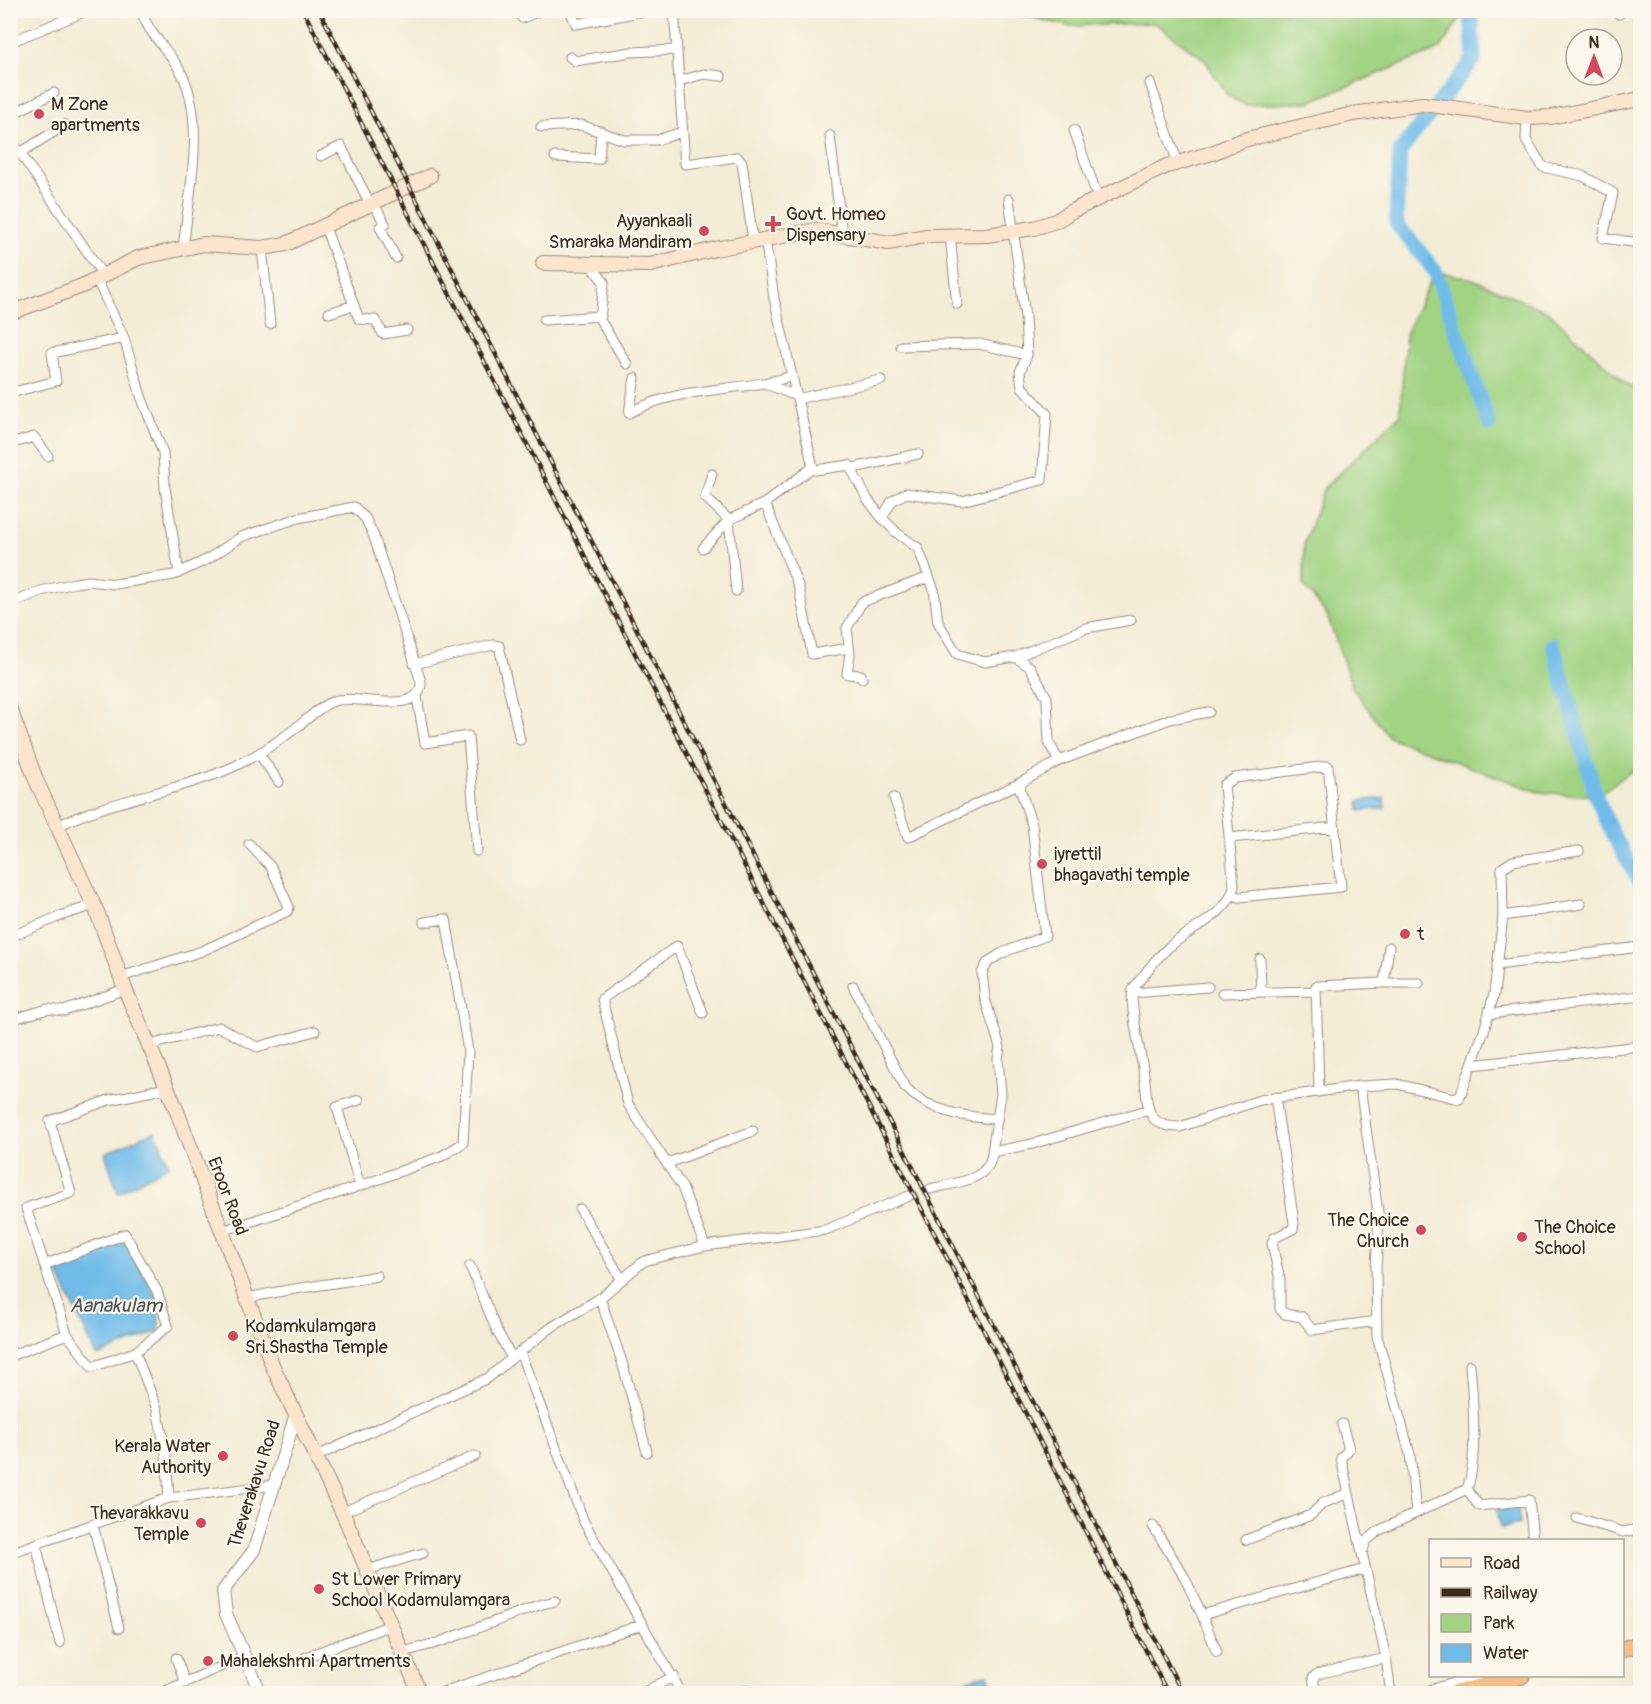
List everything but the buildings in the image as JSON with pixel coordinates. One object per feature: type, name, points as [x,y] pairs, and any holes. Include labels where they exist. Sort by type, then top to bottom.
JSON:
[{"type":"highway","points":[[1624,1649],[1641,1644]]},
{"type":"highway","points":[[1452,1694],[1518,1677]]},
{"type":"main road","points":[[543,263],[589,263],[607,266],[650,265],[759,240],[815,230],[889,243],[926,236],[986,235],[1056,221],[1132,181],[1178,163],[1275,131],[1353,114],[1423,104],[1490,116],[1551,117],[1641,99]]},
{"type":"main road","points":[[10,313],[100,277],[138,258],[204,244],[262,248],[286,244],[373,205],[430,176]]},
{"type":"main road","name":"Eroor Road","points":[[10,709],[17,747],[58,826],[94,905],[123,983],[167,1088],[273,1367],[343,1512],[420,1694]]},
{"type":"street","points":[[10,42],[89,10]]},
{"type":"street","points":[[141,10],[151,33],[183,75],[195,121],[183,250]]},
{"type":"street","points":[[522,18],[542,10]]},
{"type":"street","points":[[570,10],[576,24],[650,10]]},
{"type":"street","points":[[674,10],[675,50],[685,164],[737,157],[742,162],[815,470],[822,471],[846,464],[853,468],[864,493],[882,518],[897,533],[918,548],[934,590],[938,622],[957,654],[985,662],[1015,657],[1086,628],[1131,620]]},
{"type":"street","points":[[570,57],[575,61],[631,52],[675,50]]},
{"type":"street","points":[[679,81],[704,74],[721,76]]},
{"type":"street","points":[[1150,83],[1178,163]]},
{"type":"street","points":[[10,115],[54,93]]},
{"type":"street","points":[[1527,118],[1526,140],[1543,167],[1583,176],[1613,193],[1603,238],[1641,243]]},
{"type":"street","points":[[20,153],[65,125]]},
{"type":"street","points":[[541,127],[581,125],[624,140],[657,140],[682,132]]},
{"type":"street","points":[[1074,130],[1098,198]]},
{"type":"street","points":[[555,157],[599,159],[601,131]]},
{"type":"street","points":[[830,136],[842,234]]},
{"type":"street","points":[[10,138],[100,277],[124,338],[141,396],[163,453],[165,488],[178,573]]},
{"type":"street","points":[[321,156],[341,146],[385,224],[380,227],[396,258]]},
{"type":"street","points":[[882,518],[892,501],[906,493],[962,501],[1042,480],[1047,414],[1022,387],[1020,372],[1027,355],[1009,199]]},
{"type":"street","points":[[325,227],[359,319],[375,320],[383,334],[407,330]]},
{"type":"street","points":[[950,235],[957,304]]},
{"type":"street","points":[[262,248],[270,324]]},
{"type":"street","points":[[589,263],[604,282],[600,320],[627,364]]},
{"type":"street","points":[[329,314],[354,305]]},
{"type":"street","points":[[544,320],[601,316]]},
{"type":"street","points":[[10,393],[56,381],[52,353],[124,338]]},
{"type":"street","points":[[901,346],[979,344],[1027,355]]},
{"type":"street","points":[[635,378],[629,413],[674,395],[766,384],[792,376]]},
{"type":"street","points":[[766,384],[797,398],[881,380]]},
{"type":"street","points":[[10,444],[34,437],[48,456]]},
{"type":"street","points":[[853,468],[918,454]]},
{"type":"street","points":[[703,548],[729,520],[765,503],[813,467]]},
{"type":"street","points":[[712,474],[705,497],[729,520],[736,591]]},
{"type":"street","points":[[765,503],[799,588],[812,654],[849,648]]},
{"type":"street","points":[[10,604],[41,591],[75,583],[89,581],[105,585],[122,584],[178,573],[249,534],[298,518],[354,507],[365,518],[373,534],[421,682],[421,691],[417,697],[407,702],[338,700],[259,754],[234,766],[113,804],[58,826]]},
{"type":"street","points":[[862,678],[861,675],[848,674],[847,628],[861,602],[929,577]]},
{"type":"street","points":[[414,664],[493,645],[499,646],[520,740]]},
{"type":"street","points":[[1015,657],[1030,667],[1047,698],[1049,743],[1059,761]]},
{"type":"street","points":[[417,697],[425,744],[468,736],[477,851]]},
{"type":"street","points":[[894,798],[908,837],[1022,782],[1059,761],[1170,719],[1209,712]]},
{"type":"street","points":[[259,754],[279,782]]},
{"type":"street","points":[[1233,895],[1239,897],[1341,887],[1328,766],[1227,781],[1224,784],[1233,895],[1221,909],[1169,947],[1146,972],[1133,993],[1144,1067],[1147,1110],[1155,1121],[1168,1127],[1180,1127],[1275,1097],[1360,1086],[1397,1084],[1458,1099],[1490,1014],[1503,915],[1502,868],[1505,863],[1579,850]]},
{"type":"street","points":[[930,1189],[982,1173],[988,1167],[1001,1094],[998,1059],[1000,1047],[984,999],[982,973],[988,962],[1002,953],[1045,936],[1032,825],[1020,789],[1022,782]]},
{"type":"street","points":[[1230,838],[1335,827]]},
{"type":"street","points":[[10,1020],[48,1009],[61,1011],[202,951],[288,911],[289,907],[273,871],[249,844]]},
{"type":"street","points":[[1503,915],[1581,904]]},
{"type":"street","points":[[10,938],[60,916],[94,905]]},
{"type":"street","points":[[222,1231],[360,1186],[442,1156],[463,1143],[468,1051],[454,961],[446,919],[424,922]]},
{"type":"street","points":[[704,1013],[677,946],[602,999],[626,1100],[682,1187],[705,1246]]},
{"type":"street","points":[[1384,983],[1389,947]]},
{"type":"street","points":[[1497,965],[1641,947]]},
{"type":"street","points":[[1260,959],[1261,992]]},
{"type":"street","points":[[1319,1091],[1316,986],[1419,983]]},
{"type":"street","points":[[853,986],[910,1093],[940,1110],[997,1119]]},
{"type":"street","points":[[1133,993],[1208,987]]},
{"type":"street","points":[[1222,993],[1316,991]]},
{"type":"street","points":[[1490,1014],[1641,996]]},
{"type":"street","points":[[150,1046],[219,1027],[257,1047],[315,1031]]},
{"type":"street","points":[[1472,1065],[1641,1046]]},
{"type":"street","points":[[1360,1086],[1379,1219],[1377,1336],[1410,1454],[1416,1513]]},
{"type":"street","points":[[44,1265],[125,1234],[158,1291],[168,1326],[135,1352],[92,1366],[68,1334],[44,1265],[26,1208],[71,1193],[50,1121],[110,1100],[167,1088]]},
{"type":"street","points":[[1275,1097],[1294,1223],[1293,1229],[1274,1238],[1272,1244],[1280,1280],[1280,1309],[1285,1314],[1302,1317],[1312,1330],[1377,1321]]},
{"type":"street","points":[[359,1100],[338,1107],[360,1186]]},
{"type":"street","points":[[992,1152],[1032,1144],[1147,1110]]},
{"type":"street","points":[[668,1164],[753,1131]]},
{"type":"street","points":[[317,1456],[488,1378],[552,1327],[600,1298],[644,1261],[705,1246],[825,1230],[909,1196]]},
{"type":"street","points":[[580,1209],[622,1280]]},
{"type":"street","points":[[470,1266],[497,1331],[516,1355],[584,1522],[642,1625],[650,1634],[674,1676],[682,1694]]},
{"type":"street","points":[[248,1298],[286,1289],[328,1285],[377,1276]]},
{"type":"street","points":[[600,1298],[622,1362],[647,1452]]},
{"type":"street","points":[[10,1356],[68,1334]]},
{"type":"street","points":[[135,1352],[157,1409],[166,1453],[169,1498]]},
{"type":"street","points":[[1362,1553],[1366,1541],[1380,1530],[1467,1489],[1470,1480],[1472,1449],[1470,1365]]},
{"type":"street","name":"Theverakavu Road","points":[[261,1694],[226,1614],[223,1591],[254,1550],[296,1414]]},
{"type":"street","points":[[1342,1424],[1349,1449],[1341,1458],[1347,1494],[1386,1658],[1390,1694]]},
{"type":"street","points":[[343,1512],[475,1456]]},
{"type":"street","points":[[10,1553],[169,1498],[275,1485]]},
{"type":"street","points":[[1467,1489],[1479,1506],[1529,1500],[1533,1539]]},
{"type":"street","points":[[1246,1540],[1311,1515],[1323,1503],[1347,1494]]},
{"type":"street","points":[[1577,1518],[1623,1532],[1641,1529]]},
{"type":"street","points":[[93,1525],[118,1628]]},
{"type":"street","points":[[1153,1526],[1185,1578],[1217,1652]]},
{"type":"street","points":[[36,1544],[60,1643]]},
{"type":"street","points":[[367,1570],[423,1553]]},
{"type":"street","points":[[1202,1615],[1365,1569]]},
{"type":"street","points":[[403,1652],[440,1642],[555,1601]]},
{"type":"street","points":[[306,1657],[391,1625]]},
{"type":"street","points":[[437,1694],[642,1625]]},
{"type":"street","points":[[163,1692],[245,1656]]},
{"type":"street","points":[[176,1658],[185,1683]]},
{"type":"street","points":[[1316,1694],[1314,1678],[1317,1674],[1386,1658]]},
{"type":"street","points":[[641,1694],[674,1676]]},
{"type":"street","points":[[1415,1694],[1475,1677]]},
{"type":"street","points":[[734,1694],[748,1690],[753,1694]]},
{"type":"green space","points":[[1003,11],[1462,11],[1461,17],[1440,49],[1309,102],[1245,105],[1228,96],[1205,60],[1155,23],[1068,26]]},
{"type":"green space","points":[[1435,271],[1473,279],[1549,312],[1627,385],[1640,392],[1640,765],[1596,796],[1538,792],[1389,737],[1353,689],[1327,615],[1304,586],[1304,545],[1324,488],[1400,415],[1406,333]]},
{"type":"water","points":[[1384,798],[1385,808],[1360,811],[1359,801]]},
{"type":"water","points":[[155,1131],[169,1165],[118,1193],[105,1153]]},
{"type":"water","name":"Aanakulam","points":[[126,1241],[158,1301],[159,1331],[97,1356],[56,1269]]},
{"type":"water","points":[[1517,1505],[1520,1524],[1501,1528],[1497,1509]]},
{"type":"water","points":[[988,1674],[994,1693],[952,1693],[949,1686]]},
{"type":"waterway","points":[[1471,10],[1474,59],[1400,151],[1396,223],[1435,271],[1489,424]]},
{"type":"waterway","points":[[1553,645],[1596,796],[1612,833],[1640,882]]},
{"type":"tunnel","points":[[909,1196],[930,1189]]},
{"type":"railway","points":[[303,10],[950,1264],[1168,1694]]},
{"type":"railway","points":[[319,10],[1183,1694]]},
{"type":"place","name":"M Zone apartments","points":[[39,114]]},
{"type":"place","name":"Govt. Homeo Dispensary","points":[[773,224]]},
{"type":"place","name":"Ayyankaali Smaraka Mandiram","points":[[704,231]]},
{"type":"place","name":"iyrettil bhagavathi temple","points":[[1042,864]]},
{"type":"place","name":"t","points":[[1405,934]]},
{"type":"place","name":"The Choice Church","points":[[1421,1230]]},
{"type":"place","name":"The Choice School","points":[[1522,1237]]},
{"type":"place","name":"Kodamkulamgara Sri.Shastha Temple","points":[[233,1336]]},
{"type":"place","name":"Kerala Water Authority","points":[[223,1456]]},
{"type":"place","name":"Thevarakkavu Temple","points":[[201,1523]]},
{"type":"place","name":"St Lower Primary School Kodamulamgara","points":[[319,1589]]},
{"type":"place","name":"Mahalekshmi Apartments","points":[[208,1661]]}]
